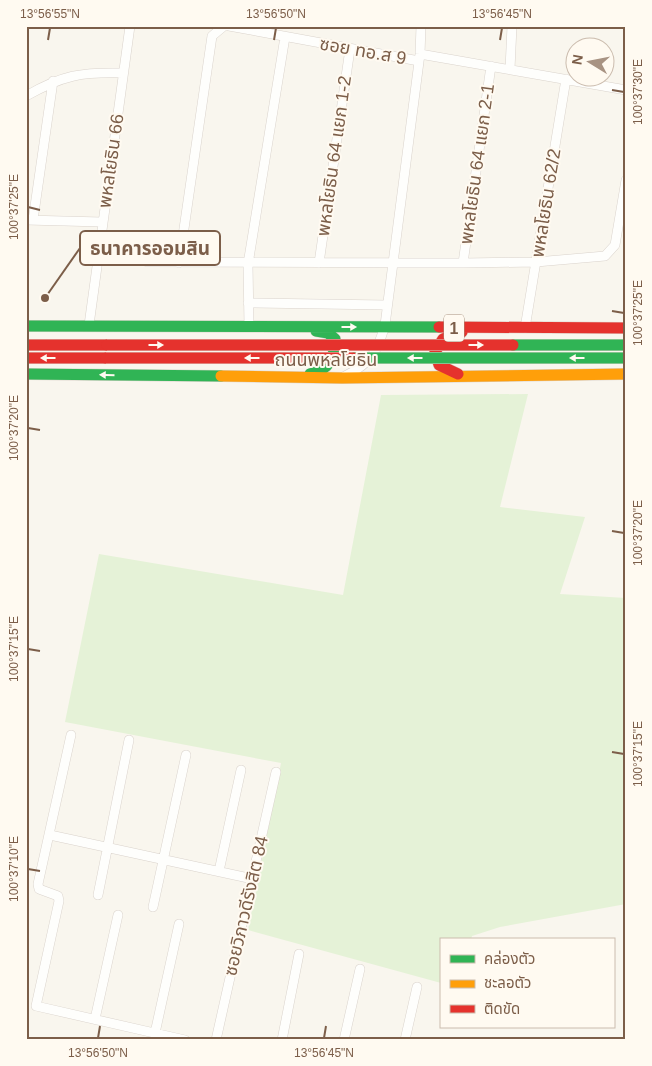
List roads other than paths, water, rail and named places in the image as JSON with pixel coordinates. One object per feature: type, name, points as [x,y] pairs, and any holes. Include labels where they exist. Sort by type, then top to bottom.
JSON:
[{"type":"main road","name":"ถนนพหลโยธิน","points":[[26,326],[626,328]]},
{"type":"main road","points":[[278,377],[319,373],[330,364],[335,352],[335,339],[328,333],[283,327]]},
{"type":"main road","points":[[490,328],[448,335],[438,343],[434,354],[436,362],[447,372],[491,377]]},
{"type":"main road","name":"ถนนพหลโยธิน","points":[[26,345],[626,345]]},
{"type":"main road","name":"ถนนพหลโยธิน","points":[[26,358],[626,358]]},
{"type":"main road","name":"ถนนพหลโยธิน","points":[[26,374],[342,378],[626,374]]},
{"type":"street","name":"พหลโยธิน 66","points":[[89,326],[130,26]]},
{"type":"street","points":[[179,263],[212,36],[224,26]]},
{"type":"street","name":"ซอย ทอ.ส 9","points":[[229,26],[248,28],[350,49],[491,66],[564,79]]},
{"type":"street","points":[[342,378],[366,366],[380,346],[385,326],[420,58],[421,26]]},
{"type":"street","points":[[510,69],[512,26]]},
{"type":"street","points":[[249,326],[248,264],[285,37]]},
{"type":"street","name":"พหลโยธิน 64 แยก 1-2","points":[[318,263],[350,49]]},
{"type":"street","name":"พหลโยธิน 64 แยก 2-1","points":[[463,263],[491,66]]},
{"type":"street","points":[[26,96],[53,81],[75,74],[123,73]]},
{"type":"street","points":[[53,81],[30,216],[102,222]]},
{"type":"street","name":"พหลโยธิน 62/2","points":[[526,328],[565,88]]},
{"type":"street","points":[[147,262],[392,264],[536,262],[605,256],[614,245],[626,180]]},
{"type":"street","points":[[248,303],[387,305]]},
{"type":"street","points":[[71,734],[38,884],[39,888],[58,896],[59,901],[36,1006],[185,1040]]},
{"type":"street","points":[[98,895],[106,847],[129,740]]},
{"type":"street","points":[[153,907],[186,755]]},
{"type":"street","points":[[219,871],[241,770]]},
{"type":"street","name":"ซอยวิภาวดีรังสิต 84","points":[[216,1040],[276,772]]},
{"type":"street","points":[[50,835],[163,858],[252,879]]},
{"type":"street","points":[[96,1019],[118,915]]},
{"type":"street","points":[[155,1033],[179,924]]},
{"type":"street","points":[[282,1040],[300,954]]},
{"type":"street","points":[[344,1040],[360,969]]},
{"type":"street","points":[[405,1040],[417,987]]},
{"type":"place","name":"ธนาคารออมสิน","points":[[45,298]]}]
